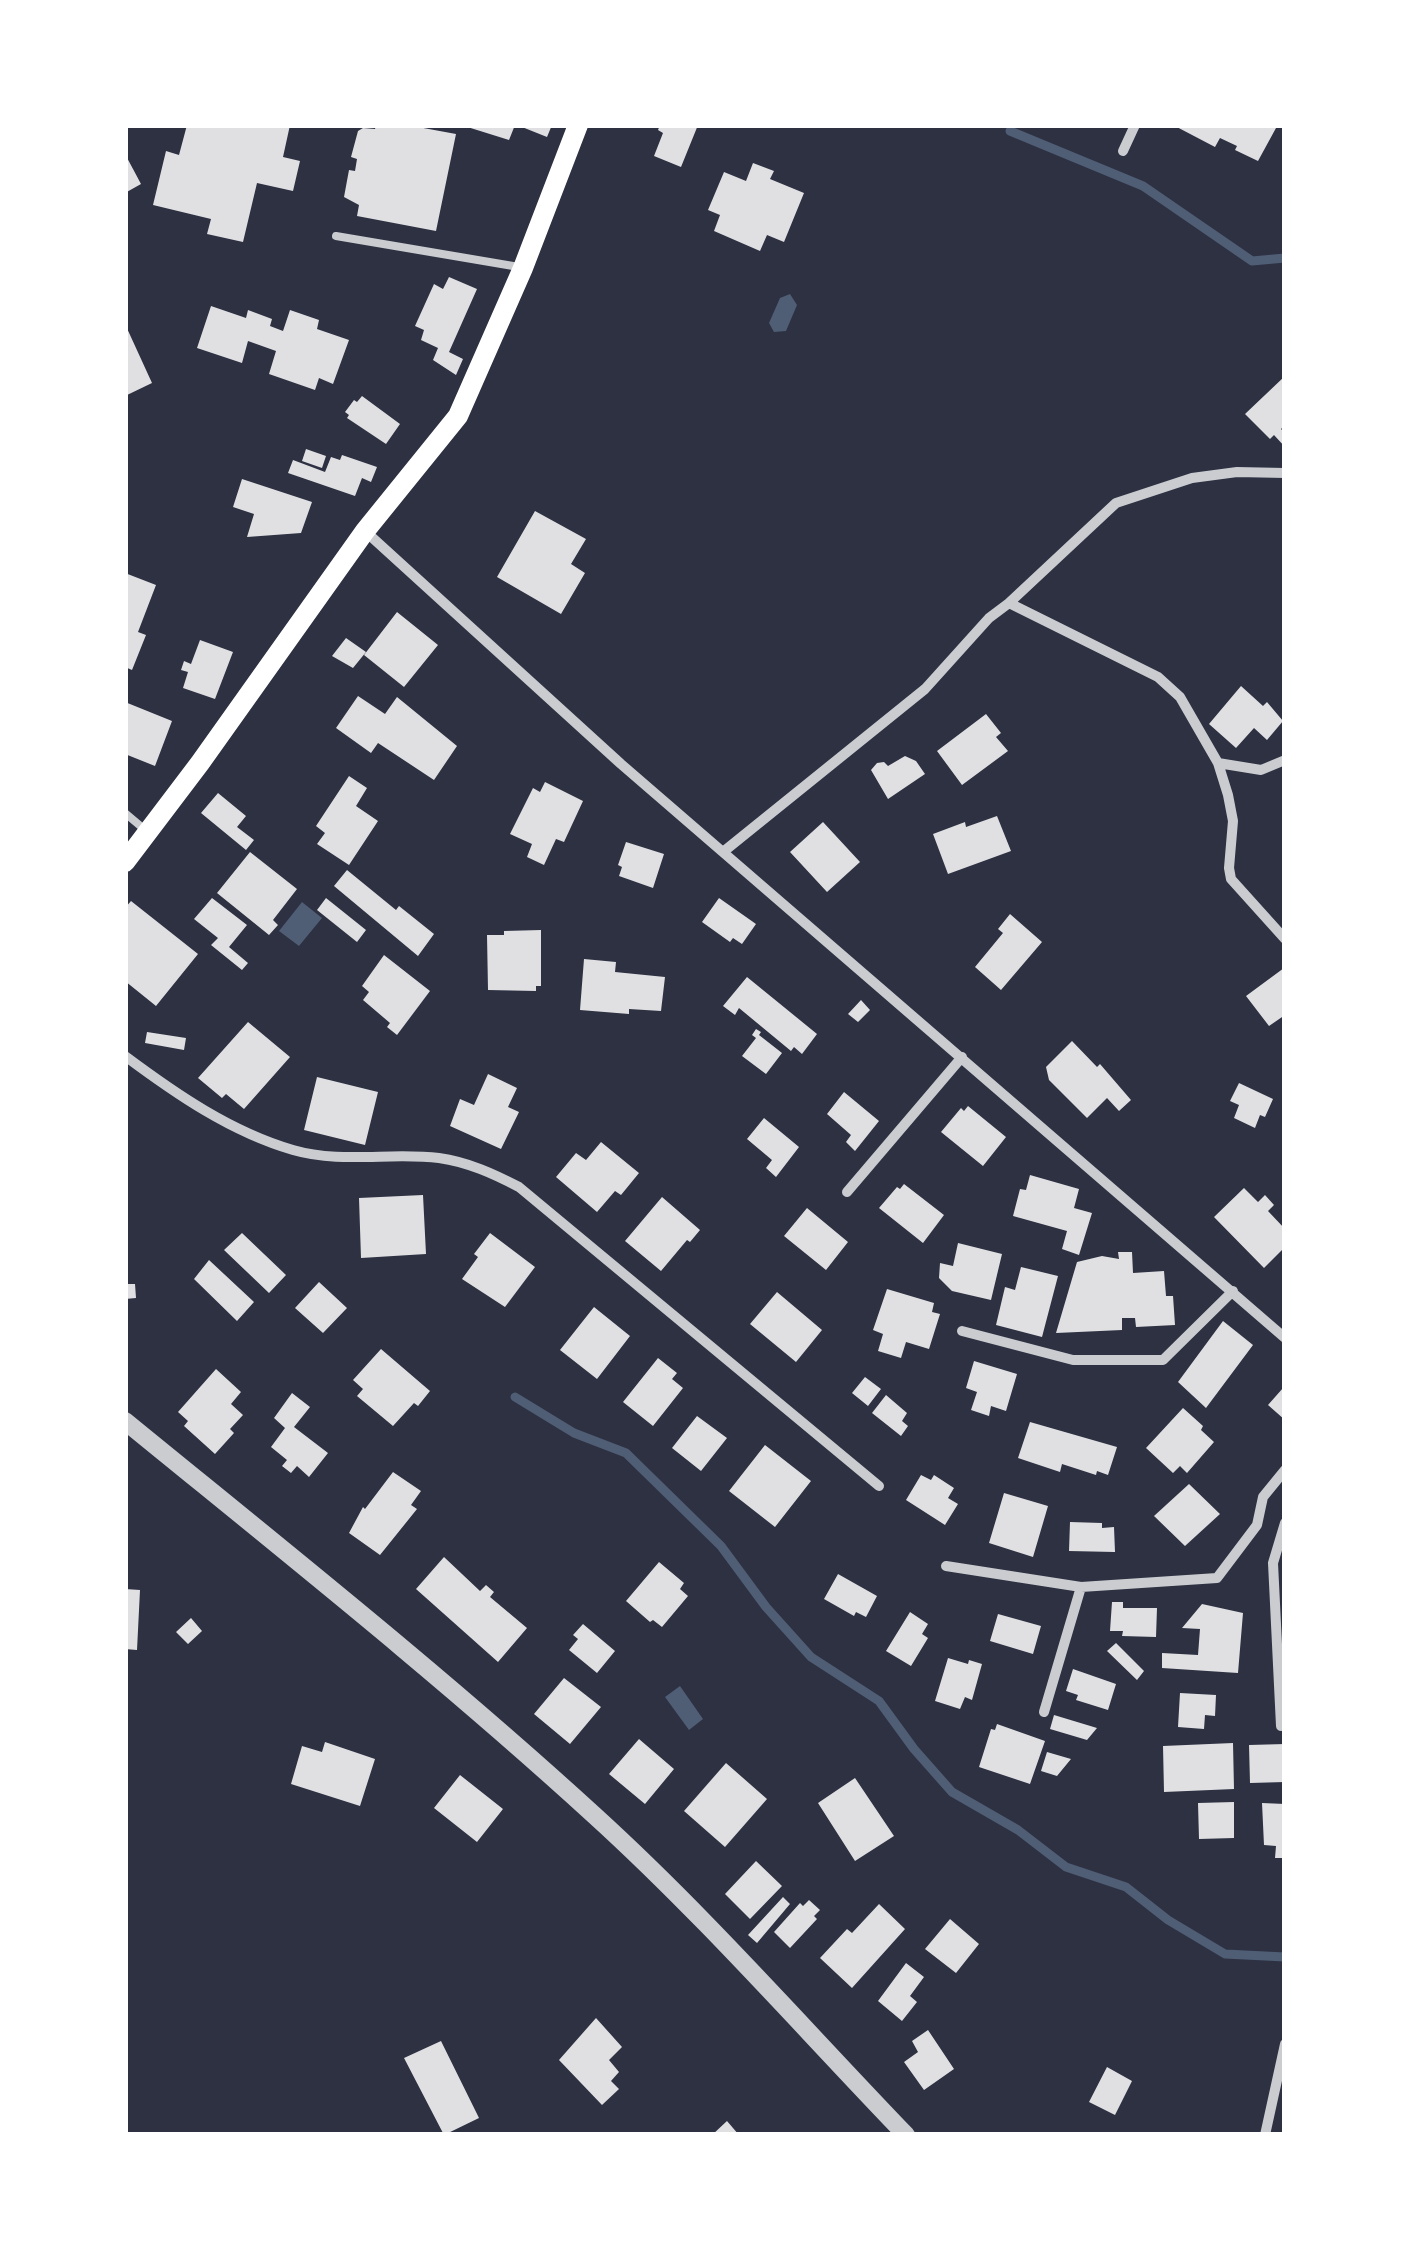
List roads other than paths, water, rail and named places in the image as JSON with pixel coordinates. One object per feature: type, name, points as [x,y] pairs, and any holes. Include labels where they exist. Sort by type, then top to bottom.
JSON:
[{"type":"main road","points":[[125,862],[365,532],[458,416],[524,268],[578,125]]},
{"type":"street","points":[[1123,151],[1135,125]]},
{"type":"street","points":[[722,852],[925,689],[989,618],[1116,503],[1192,478],[1237,472],[1285,473]]},
{"type":"street","points":[[365,532],[606,751],[1285,1338]]},
{"type":"street","points":[[1009,603],[1158,677],[1180,696],[1218,763],[1233,811],[1231,879],[1285,938]]},
{"type":"street","points":[[1218,763],[1261,770],[1285,760]]},
{"type":"street","points":[[125,1056],[166,1087],[229,1124],[294,1150],[356,1159],[439,1158],[486,1170],[519,1187],[879,1486]]},
{"type":"street","points":[[847,1192],[962,1057]]},
{"type":"street","points":[[962,1331],[1073,1360],[1162,1360],[1233,1291]]},
{"type":"street","points":[[125,1421],[409,1654],[596,1817],[906,2135]]},
{"type":"street","points":[[946,1566],[1080,1587],[1217,1578],[1256,1525],[1263,1497],[1285,1470]]},
{"type":"street","points":[[1281,1726],[1273,1563],[1285,1523]]},
{"type":"street","points":[[1044,1712],[1080,1587]]},
{"type":"street","points":[[1265,2135],[1285,2044]]},
{"type":"lane","points":[[336,236],[524,268]]},
{"type":"lane","points":[[125,812],[148,832]]},
{"type":"water","points":[[790,294],[797,305],[786,331],[774,332],[769,323],[780,298]]},
{"type":"water","points":[[302,902],[322,918],[299,946],[279,931]]},
{"type":"water","points":[[680,1686],[703,1719],[689,1730],[665,1697]]},
{"type":"waterway","points":[[1010,131],[1143,186],[1252,261],[1285,258]]},
{"type":"waterway","points":[[515,1397],[574,1433],[626,1453],[721,1546],[766,1607],[811,1657],[879,1701],[952,1792],[1018,1830],[1066,1867],[1126,1887],[1168,1920],[1225,1954],[1285,1957]]}]
